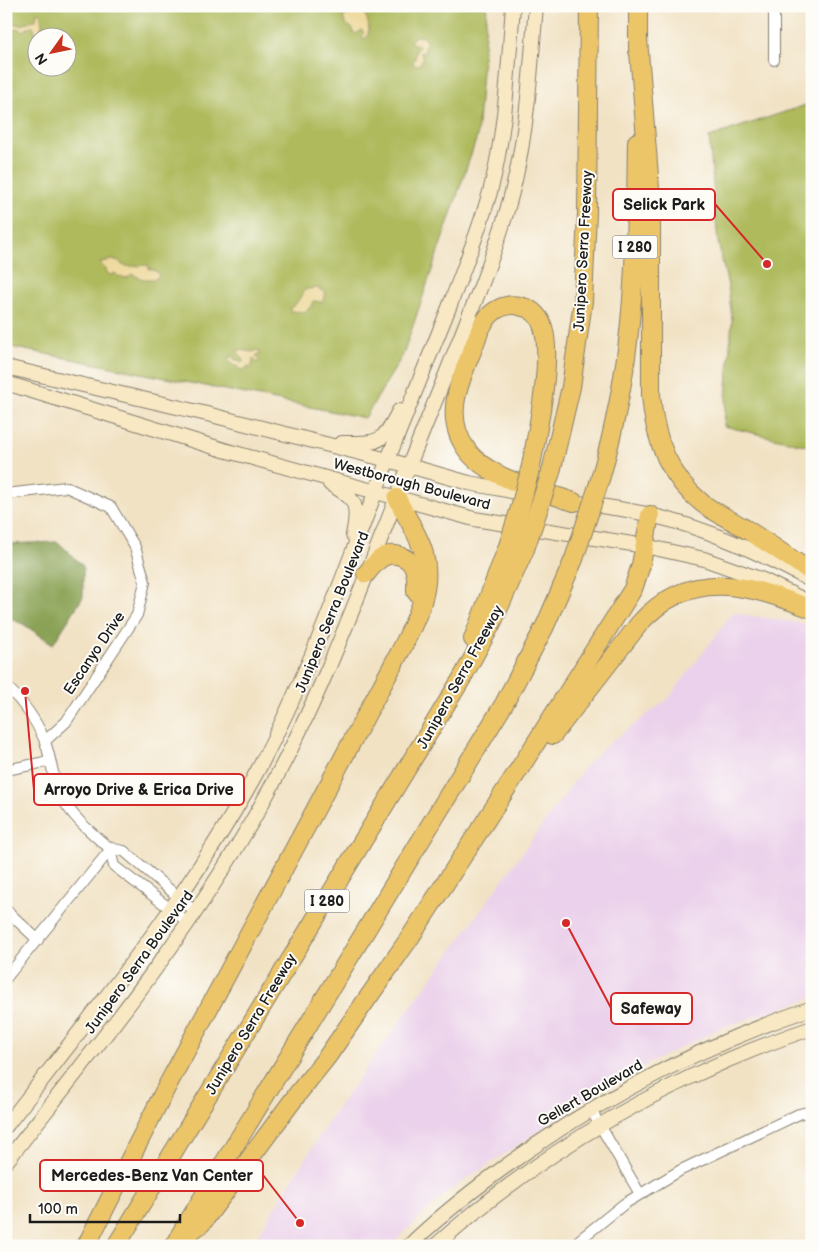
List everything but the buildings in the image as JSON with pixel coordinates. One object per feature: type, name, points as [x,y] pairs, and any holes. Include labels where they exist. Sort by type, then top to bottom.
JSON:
[{"type":"highway","name":"Junipero Serra Freeway","points":[[116,1246],[451,697],[493,621],[516,548],[551,472],[572,380],[584,294],[589,6]]},
{"type":"highway","name":"I 280","points":[[174,1245],[504,704],[542,633],[574,559],[599,484],[617,410],[630,323],[635,257],[638,6]]},
{"type":"highway","points":[[638,39],[651,201],[651,395],[658,439],[672,469],[697,499],[812,572]]},
{"type":"highway","points":[[516,548],[520,508],[531,466],[542,397],[546,351],[545,333],[542,323],[532,311],[522,306],[512,305],[500,308],[486,320],[457,391],[454,410],[456,430],[462,444],[470,455],[488,469],[510,479],[574,502]]},
{"type":"highway","points":[[86,1246],[171,1079],[401,650],[423,601],[427,576],[423,552],[396,498]]},
{"type":"highway","points":[[174,1245],[202,1223],[331,1051],[411,936],[628,597],[639,574],[650,515]]},
{"type":"highway","points":[[366,574],[380,559],[387,556],[401,556],[408,560],[413,567],[416,575],[415,600],[411,624],[401,650]]},
{"type":"highway","points":[[525,760],[539,753],[644,618],[673,596],[695,588],[728,585],[764,592],[812,609]]},
{"type":"main road","name":"Junipero Serra Boulevard","points":[[6,1126],[124,975],[175,904],[234,812],[268,750],[308,665],[346,572],[476,235],[494,172],[504,108],[513,6]]},
{"type":"main road","name":"Junipero Serra Boulevard","points":[[6,1162],[135,998],[193,918],[254,819],[291,749],[330,664],[483,282],[510,201],[520,158],[526,116],[536,6]]},
{"type":"main road","points":[[318,442],[372,443],[381,439],[387,433],[429,356]]},
{"type":"main road","name":"Westborough Boulevard","points":[[6,367],[211,415],[501,490],[650,515],[713,534],[749,548],[812,581]]},
{"type":"main road","name":"Westborough Boulevard","points":[[6,383],[224,450],[474,519],[645,546],[704,559],[763,580],[812,604]]},
{"type":"main road","points":[[312,474],[344,492],[351,498],[354,506],[357,516],[346,572]]},
{"type":"main road","name":"Gellert Boulevard","points":[[409,1246],[442,1215],[488,1179],[533,1147],[591,1110],[692,1056],[812,1008]]},
{"type":"main road","points":[[435,1246],[469,1216],[508,1187],[555,1154],[600,1126],[687,1079],[753,1050],[812,1028]]},
{"type":"street","points":[[774,6],[774,60]]},
{"type":"street","name":"Escanyo Drive","points":[[6,494],[66,487],[111,507],[135,547],[145,582],[137,615],[66,722],[45,741]]},
{"type":"street","points":[[6,686],[21,700],[34,718],[45,741],[58,789],[66,806],[79,822],[110,850],[114,866],[175,904],[193,918]]},
{"type":"street","points":[[6,770],[50,761]]},
{"type":"street","points":[[110,850],[124,852],[175,904]]},
{"type":"street","points":[[6,978],[110,850]]},
{"type":"street","points":[[6,910],[38,940]]},
{"type":"street","points":[[591,1110],[640,1194]]},
{"type":"street","points":[[572,1246],[624,1204],[681,1170],[799,1114],[812,1111]]},
{"type":"shaded area","points":[[733,613],[812,625],[812,998],[723,1027],[615,1080],[446,1193],[390,1246],[251,1246],[335,1111],[586,765],[607,745],[669,698]]},
{"type":"green space","points":[[6,6],[487,6],[477,137],[403,355],[365,418],[6,346]]},
{"type":"green space","points":[[812,103],[812,447],[724,426],[732,320],[728,286],[718,242],[709,137]]},
{"type":"green space","points":[[58,542],[83,566],[83,597],[53,644],[23,624],[6,617],[6,544]]},
{"type":"sand","points":[[347,6],[362,6],[361,10],[369,28],[365,39],[362,35],[364,33],[362,30],[356,34],[345,23],[343,16],[348,15],[352,11]]},
{"type":"sand","points":[[37,12],[40,13],[41,28],[31,26],[23,31],[18,28],[12,31],[8,29],[7,33],[13,34],[14,39],[11,41],[6,40],[6,23],[23,25],[36,20]]},
{"type":"sand","points":[[415,36],[423,37],[427,43],[424,46],[425,53],[420,52],[423,58],[420,64],[417,65],[414,65],[413,61],[416,50],[419,47],[417,44],[410,42]]},
{"type":"sand","points":[[120,261],[125,266],[148,265],[149,269],[156,271],[159,276],[155,279],[143,279],[132,274],[127,278],[118,276],[115,273],[111,275],[107,273],[101,262]]},
{"type":"sand","points":[[318,288],[326,294],[322,302],[313,301],[312,306],[304,312],[290,311],[290,308],[296,304],[304,291]]},
{"type":"sand","points":[[258,350],[260,354],[256,356],[260,361],[257,362],[253,359],[250,368],[247,366],[247,369],[241,371],[238,366],[234,366],[228,360],[231,355],[234,359],[243,362],[237,351],[253,352]]},
{"type":"place","name":"Selick Park","points":[[767,264]]},
{"type":"place","name":"Arroyo Drive & Erica Drive","points":[[25,691]]},
{"type":"place","name":"Safeway","points":[[566,923]]},
{"type":"place","name":"Mercedes-Benz Van Center","points":[[300,1223]]}]
